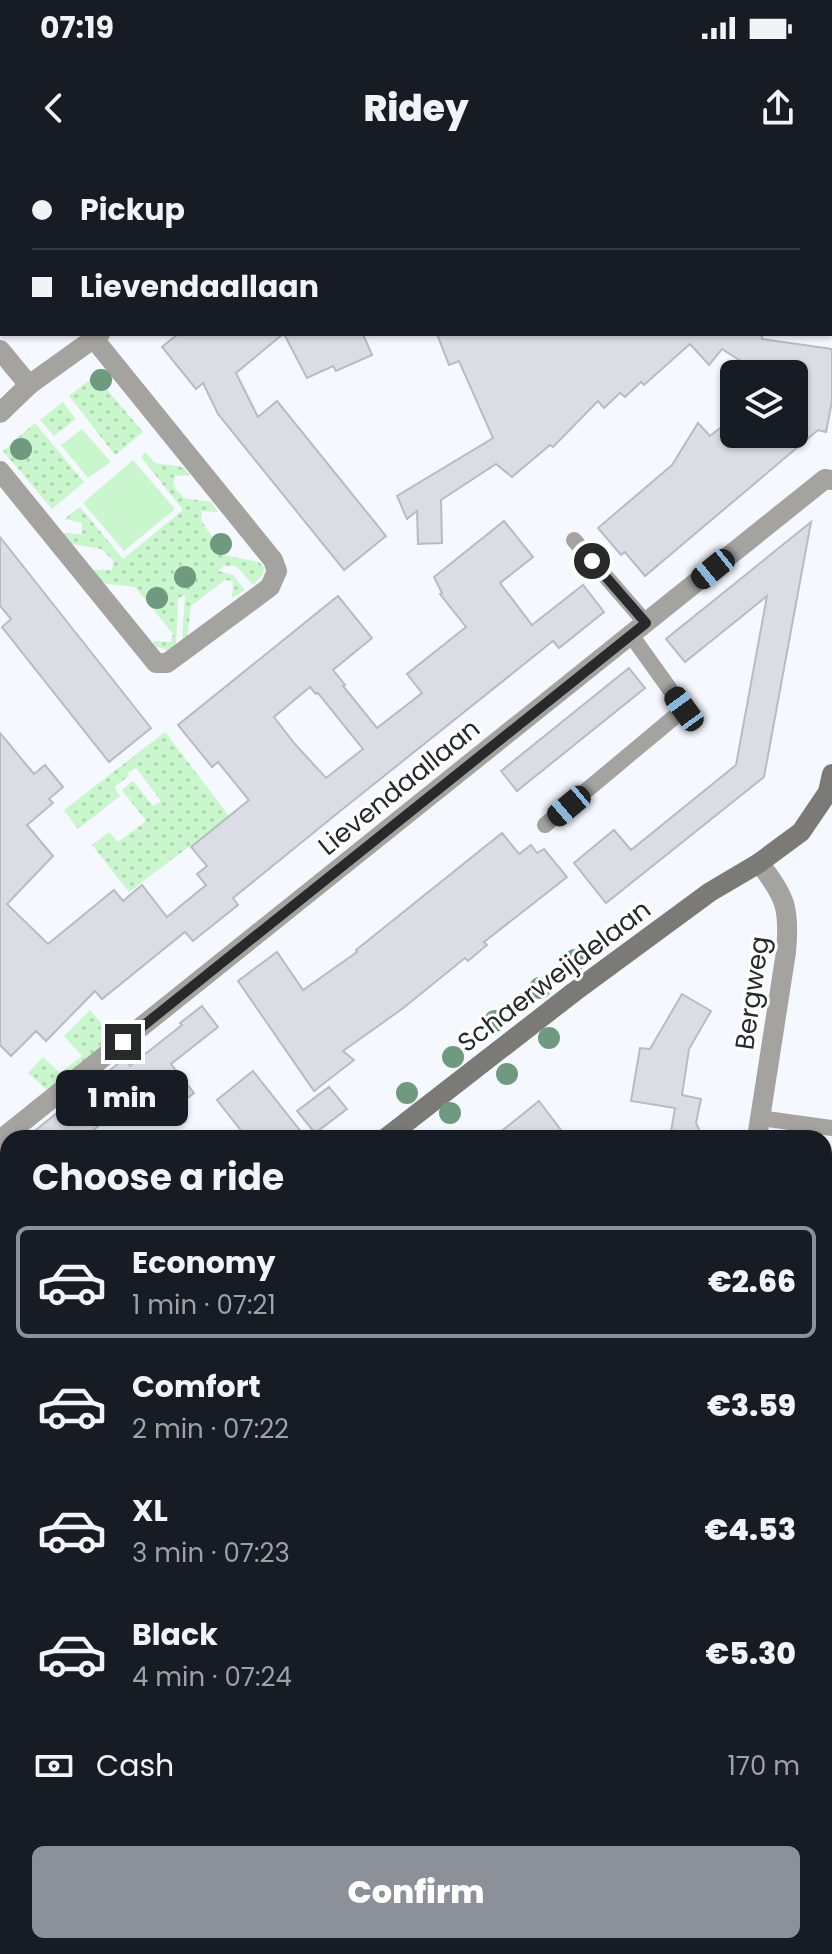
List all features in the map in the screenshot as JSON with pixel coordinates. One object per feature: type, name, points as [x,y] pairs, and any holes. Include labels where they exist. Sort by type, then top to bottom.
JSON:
[{"type":"street","points":[[0,413],[29,385],[97,336],[273,560],[277,571],[270,587],[167,663],[156,663],[0,471]]},
{"type":"street","points":[[0,350],[29,385]]},
{"type":"street","name":"Lievendaallaan","points":[[13,1130],[825,479],[832,480]]},
{"type":"street","name":"Schaerweijdelaan","points":[[396,1130],[574,992],[710,892],[759,863],[801,832],[828,792],[832,774]]},
{"type":"street","name":"Bergweg","points":[[759,863],[777,885],[789,923],[759,1128]]},
{"type":"lane","points":[[545,825],[684,709],[639,629],[574,540]]},
{"type":"lane","points":[[759,1128],[832,1128]]},
{"type":"green space","points":[[105,368],[115,378],[104,386],[143,432],[115,455],[69,396]]},
{"type":"green space","points":[[63,402],[76,419],[54,436],[40,420]]},
{"type":"green space","points":[[35,423],[84,482],[52,509],[3,451]]},
{"type":"green space","points":[[82,429],[111,462],[88,478],[61,445]]},
{"type":"green space","points":[[145,452],[155,463],[183,467],[190,475],[175,476],[173,486],[184,498],[211,502],[218,512],[202,511],[201,520],[224,555],[259,562],[264,567],[263,574],[253,585],[236,566],[224,566],[218,571],[233,575],[245,590],[232,598],[233,581],[225,580],[191,606],[187,638],[182,641],[185,595],[178,598],[176,647],[167,650],[155,646],[153,641],[171,642],[173,634],[135,587],[102,583],[93,570],[112,570],[113,560],[101,549],[71,544],[63,533],[82,534],[82,523],[64,519],[80,507],[123,559],[183,510],[141,457]]},
{"type":"green space","points":[[133,460],[175,509],[124,551],[83,503]]},
{"type":"green space","points":[[165,732],[229,816],[129,892],[92,845],[109,832],[118,842],[146,821],[122,790],[133,781],[153,806],[161,801],[136,768],[114,787],[120,796],[78,829],[64,810]]},
{"type":"green space","points":[[90,1010],[113,1037],[47,1090],[28,1073],[43,1057],[60,1073],[82,1056],[64,1036]]},
{"type":"building","points":[[176,336],[281,336],[236,373],[258,417],[277,401],[386,536],[344,570],[218,414],[203,383],[196,389],[162,347]]},
{"type":"building","points":[[285,336],[364,336],[372,355],[336,371],[333,366],[307,378]]},
{"type":"building","points":[[438,336],[762,336],[762,339],[832,349],[832,401],[826,432],[818,430],[808,438],[808,360],[739,360],[722,349],[709,365],[690,344],[644,385],[641,382],[625,397],[620,393],[604,408],[598,401],[553,447],[550,445],[512,477],[496,464],[441,500],[442,543],[418,544],[417,511],[407,519],[397,496],[493,438],[459,361],[449,365]]},
{"type":"building","points":[[698,423],[710,436],[720,428],[720,448],[797,448],[645,576],[625,552],[621,555],[598,528],[672,465]]},
{"type":"building","points":[[504,521],[533,557],[500,583],[532,625],[583,585],[604,612],[559,648],[553,641],[339,812],[233,898],[238,905],[193,941],[185,932],[102,999],[95,991],[46,1041],[36,1031],[11,1056],[0,1045],[0,733],[34,774],[45,765],[63,787],[49,799],[53,803],[27,825],[53,856],[7,904],[48,944],[114,890],[123,901],[142,885],[167,917],[206,885],[197,874],[207,866],[191,847],[249,800],[218,762],[212,767],[178,725],[338,596],[372,638],[333,670],[377,728],[422,693],[407,674],[466,627],[440,594],[434,577]],"holes":[[[310,687],[363,749],[326,778],[274,717]]]},
{"type":"building","points":[[811,522],[764,777],[606,903],[574,863],[614,830],[631,850],[736,765],[767,596],[685,662],[666,639]]},
{"type":"building","points":[[0,537],[151,728],[109,762],[2,627],[11,619],[0,606]]},
{"type":"building","points":[[629,668],[645,688],[517,791],[501,771]]},
{"type":"building","points":[[502,833],[519,854],[531,845],[537,853],[544,849],[567,877],[484,942],[487,945],[468,961],[465,958],[343,1051],[354,1060],[314,1091],[238,981],[277,952],[303,990],[357,952]]},
{"type":"building","points":[[682,994],[711,1011],[689,1049],[682,1095],[701,1099],[696,1123],[699,1130],[671,1130],[675,1108],[631,1101],[640,1048],[650,1049]]},
{"type":"building","points":[[202,1006],[218,1027],[171,1064],[194,1093],[162,1117],[150,1102],[137,1113],[128,1101],[94,1130],[36,1130],[125,1058],[130,1066],[182,1025],[180,1023]]},
{"type":"building","points":[[253,1071],[300,1130],[241,1130],[217,1100]]},
{"type":"building","points":[[329,1087],[347,1109],[319,1130],[313,1130],[297,1111]]},
{"type":"building","points":[[539,1101],[561,1130],[503,1130]]},
{"type":"route","points":[[123,1042],[646,623],[592,561]]}]
